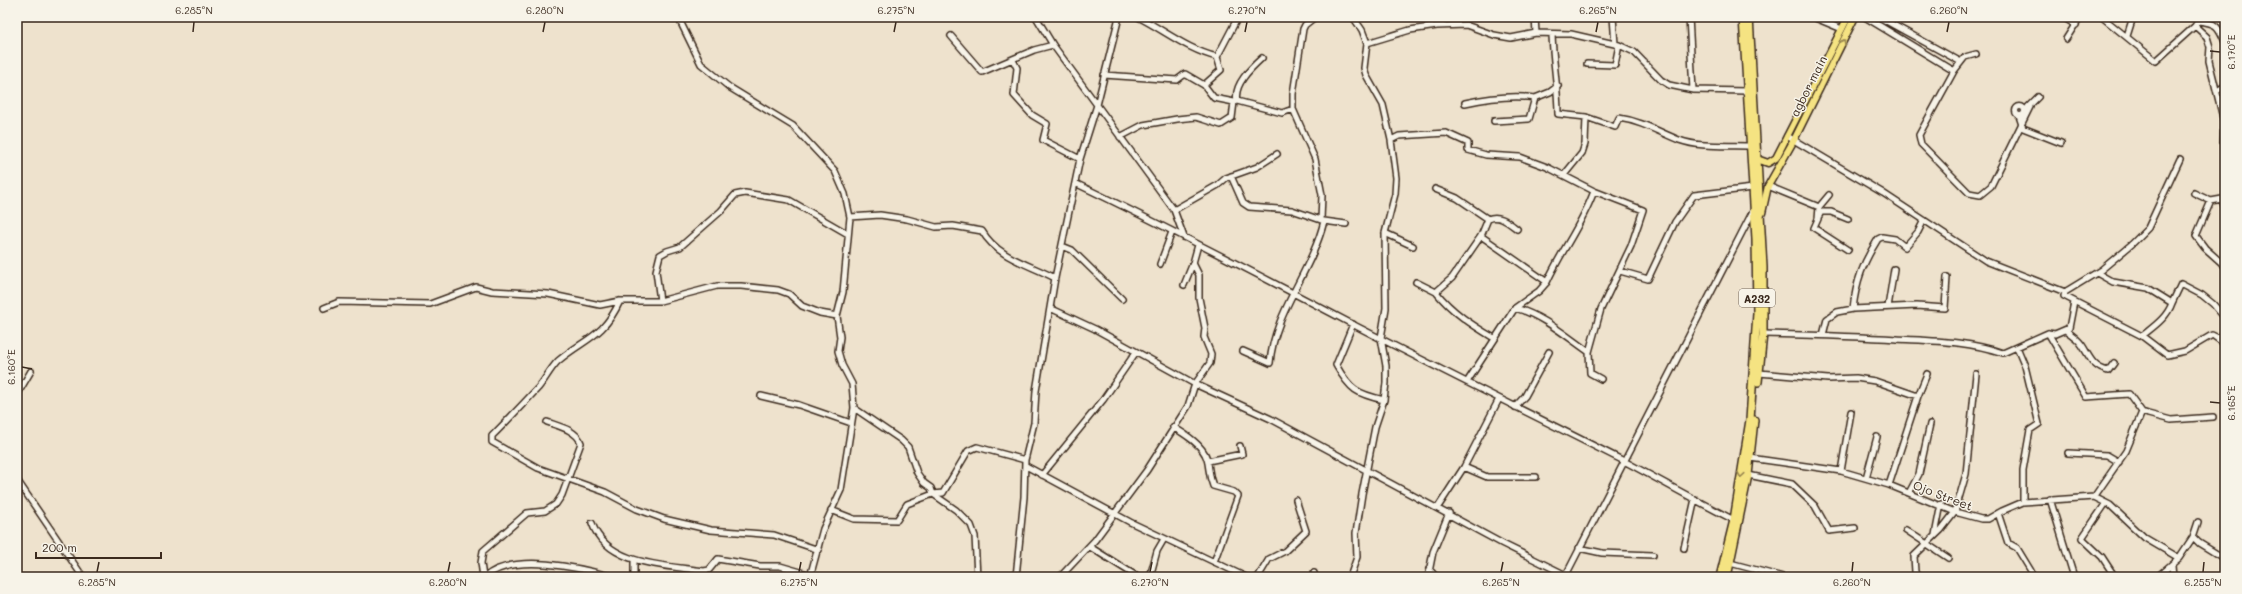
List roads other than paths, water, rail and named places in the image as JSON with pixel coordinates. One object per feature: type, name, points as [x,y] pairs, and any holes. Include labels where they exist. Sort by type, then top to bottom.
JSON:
[{"type":"highway","name":"A232","points":[[1720,577],[1734,520],[1750,420],[1754,377],[1757,270],[1743,17]]},
{"type":"highway","name":"A232","points":[[1727,577],[1748,475],[1763,334],[1761,216],[1749,17]]},
{"type":"main road","name":"agbor main","points":[[1778,161],[1787,136],[1848,17]]},
{"type":"main road","name":"agbor main","points":[[1778,161],[1794,140],[1855,17]]},
{"type":"main road","points":[[1757,158],[1768,163],[1778,161]]},
{"type":"main road","points":[[1761,216],[1768,186],[1778,161]]},
{"type":"street","points":[[592,523],[594,530],[609,546],[634,560],[704,571],[709,570],[718,559],[732,560],[760,566],[780,566],[811,576],[823,530],[841,490],[854,408],[852,384],[842,365],[838,351],[840,337],[838,316],[843,292],[850,217],[845,194],[835,171],[793,126],[729,87],[701,64],[678,17]]},
{"type":"street","points":[[1036,17],[1053,45],[1174,210],[1184,237]]},
{"type":"street","points":[[1016,577],[1026,466],[1025,460],[1034,423],[1036,391],[1055,278],[1080,159],[1097,105],[1119,17]]},
{"type":"street","points":[[1138,17],[1166,34],[1208,55],[1217,57]]},
{"type":"street","points":[[1204,85],[1221,70],[1217,57],[1238,17]]},
{"type":"street","points":[[1243,351],[1270,363],[1274,337],[1309,262],[1322,220],[1322,195],[1315,159],[1293,109],[1293,94],[1303,29],[1305,25],[1315,17]]},
{"type":"street","points":[[1350,577],[1357,557],[1356,533],[1375,427],[1384,400],[1386,366],[1381,338],[1386,308],[1385,233],[1395,194],[1396,178],[1391,140],[1383,106],[1366,75],[1364,68],[1367,43],[1362,30],[1353,17]]},
{"type":"street","points":[[1535,17],[1536,33]]},
{"type":"street","points":[[1588,64],[1615,65],[1617,44],[1614,17]]},
{"type":"street","points":[[1689,17],[1694,90]]},
{"type":"street","points":[[1813,17],[1842,29]]},
{"type":"street","points":[[1865,17],[1954,71]]},
{"type":"street","points":[[1879,17],[1961,62]]},
{"type":"street","points":[[2064,17],[2076,25]]},
{"type":"street","points":[[2066,39],[2080,17]]},
{"type":"street","points":[[2102,17],[2128,36],[2156,61],[2196,21],[2210,22],[2217,26],[2225,42]]},
{"type":"street","points":[[2128,36],[2133,17]]},
{"type":"street","points":[[2196,21],[2207,38],[2209,61],[2225,122],[2222,143],[2225,144]]},
{"type":"street","points":[[1367,43],[1410,30],[1437,26],[1466,25],[1494,35],[1511,38],[1536,33],[1552,35],[1571,34],[1617,44],[1634,52],[1665,82],[1694,90],[1748,91]]},
{"type":"street","points":[[1552,35],[1553,65],[1558,86],[1558,114],[1586,117],[1615,127],[1619,118],[1629,119],[1652,126],[1680,140],[1696,144],[1750,146]]},
{"type":"street","points":[[951,36],[982,72],[1034,50],[1053,45]]},
{"type":"street","points":[[1976,54],[1966,57],[1954,71],[1920,132],[1920,141],[1969,193],[1980,195],[1991,186],[2030,107],[2030,102],[2038,97]]},
{"type":"street","points":[[1120,137],[1143,125],[1177,119],[1196,117],[1221,125],[1232,118],[1236,97],[1242,80],[1262,58]]},
{"type":"street","points":[[1013,60],[1017,68],[1014,95],[1032,115],[1047,124],[1043,140],[1080,159]]},
{"type":"street","points":[[1104,75],[1178,80],[1185,74],[1204,85],[1214,98],[1282,113],[1293,109]]},
{"type":"street","points":[[1465,103],[1513,97],[1535,98],[1550,92],[1558,86]]},
{"type":"street","points":[[2217,91],[2225,86]]},
{"type":"street","points":[[1494,121],[1529,119],[1535,98]]},
{"type":"street","points":[[2021,126],[2019,116],[2024,114],[2023,108],[2030,107]]},
{"type":"street","points":[[1564,175],[1582,153],[1585,144],[1586,117]]},
{"type":"street","points":[[2021,126],[2061,143]]},
{"type":"street","points":[[1391,140],[1399,136],[1446,133],[1468,143],[1468,150],[1486,155],[1520,157],[1564,175],[1594,192],[1643,210],[1640,222],[1620,271],[1612,283],[1601,309],[1589,352],[1590,373],[1601,379]]},
{"type":"street","points":[[1787,136],[1845,170],[1986,261],[2066,292]]},
{"type":"street","points":[[1174,210],[1231,176],[1257,167],[1277,154]]},
{"type":"street","points":[[2066,292],[2097,273],[2132,244],[2148,228],[2180,159]]},
{"type":"street","points":[[1231,176],[1243,203],[1249,207],[1292,210],[1322,220],[1346,224]]},
{"type":"street","points":[[1075,183],[1141,214],[1172,232],[1295,292],[1353,324],[1624,461],[1734,520]]},
{"type":"street","points":[[1768,186],[1819,207]]},
{"type":"street","points":[[1435,188],[1457,198],[1488,219]]},
{"type":"street","points":[[1620,271],[1648,279],[1675,222],[1694,194],[1753,188]]},
{"type":"street","points":[[1467,382],[1514,308],[1540,291],[1547,282],[1578,223],[1588,209],[1594,192]]},
{"type":"street","points":[[660,301],[656,271],[660,255],[680,247],[692,238],[721,211],[735,195],[745,193],[789,200],[848,234]]},
{"type":"street","points":[[2194,193],[2211,201],[2222,199],[2225,209]]},
{"type":"street","points":[[1818,219],[1819,207],[1829,195]]},
{"type":"street","points":[[2211,201],[2196,236],[2205,248],[2225,266]]},
{"type":"street","points":[[1050,308],[1095,329],[1195,384],[1271,419],[1565,576],[1754,208]]},
{"type":"street","points":[[1848,219],[1831,212],[1821,212],[1814,228],[1848,250]]},
{"type":"street","points":[[850,217],[880,215],[907,219],[936,227],[953,226],[982,231],[995,248],[1012,259],[1055,278]]},
{"type":"street","points":[[1436,292],[1452,278],[1481,236],[1488,219],[1494,216],[1505,220],[1517,229]]},
{"type":"street","points":[[1853,309],[1856,282],[1878,239],[1882,237],[1895,239],[1905,246],[1918,232],[1924,220]]},
{"type":"street","points":[[1160,264],[1172,232]]},
{"type":"street","points":[[1385,233],[1413,246]]},
{"type":"street","points":[[1481,236],[1547,282]]},
{"type":"street","points":[[1184,284],[1194,263],[1198,245]]},
{"type":"street","points":[[1062,246],[1076,254],[1122,299]]},
{"type":"street","points":[[1060,577],[1090,547],[1147,470],[1173,427],[1188,406],[1195,384],[1210,363],[1211,354],[1204,337],[1206,328],[1198,298],[1200,280],[1194,263]]},
{"type":"street","points":[[1888,307],[1894,269]]},
{"type":"street","points":[[2097,273],[2114,282],[2148,288],[2172,303]]},
{"type":"street","points":[[1823,334],[1827,319],[1837,312],[1853,309],[1888,307],[1945,308],[1947,277]]},
{"type":"street","points":[[1416,282],[1436,292],[1446,305],[1494,338]]},
{"type":"street","points":[[2142,336],[2159,323],[2169,310],[2181,284],[2202,295],[2213,304],[2225,318]]},
{"type":"street","points":[[324,308],[339,302],[430,304],[476,287],[492,291],[548,294],[600,305],[620,301],[660,301],[717,286],[761,287],[778,290],[789,294],[802,306],[820,313],[838,316]]},
{"type":"street","points":[[2066,292],[2064,296],[2142,336],[2167,355],[2186,351],[2212,335]]},
{"type":"street","points":[[620,301],[615,313],[604,328],[592,339],[558,362],[491,440],[538,468],[605,492],[637,509],[664,519],[711,530],[774,535],[819,550]]},
{"type":"street","points":[[1525,302],[1525,311]]},
{"type":"street","points":[[1763,334],[1823,334],[1944,341],[1979,345],[2003,353],[2048,333],[2055,334],[2066,330],[2072,316],[2074,302]]},
{"type":"street","points":[[1514,308],[1525,311],[1589,352]]},
{"type":"street","points":[[1353,324],[1336,365],[1344,379],[1360,395],[1384,400]]},
{"type":"street","points":[[2066,330],[2082,345],[2086,354],[2097,366],[2108,371],[2114,363]]},
{"type":"street","points":[[2048,333],[2086,397],[2128,394],[2142,412],[2172,420],[2213,417]]},
{"type":"street","points":[[2212,335],[2218,338],[2225,334]]},
{"type":"street","points":[[2212,335],[2225,344]]},
{"type":"street","points":[[2017,347],[2025,366],[2039,424],[2030,430],[2023,470],[2023,502]]},
{"type":"street","points":[[1042,475],[1103,400],[1136,352]]},
{"type":"street","points":[[1515,407],[1525,396],[1549,352]]},
{"type":"street","points":[[17,395],[31,371]]},
{"type":"street","points":[[1759,373],[1828,379],[1856,378],[1875,381],[1918,396]]},
{"type":"street","points":[[1889,485],[1918,396],[1927,374]]},
{"type":"street","points":[[1918,577],[1915,572],[1914,556],[1955,512],[1966,474],[1976,374]]},
{"type":"street","points":[[761,396],[799,405],[851,424]]},
{"type":"street","points":[[1438,507],[1464,467],[1499,399]]},
{"type":"street","points":[[854,408],[901,440],[908,447],[917,473],[931,488],[933,494],[956,510],[970,525],[975,536],[977,577]]},
{"type":"street","points":[[1841,471],[1851,412]]},
{"type":"street","points":[[2094,497],[2126,451],[2142,412]]},
{"type":"street","points":[[547,422],[565,429],[579,438],[580,449],[566,479],[562,495],[556,504],[546,511],[527,513],[483,552],[481,563],[484,577],[492,571],[504,568],[546,563],[565,567],[588,569],[613,577]]},
{"type":"street","points":[[1909,493],[1920,474],[1930,424]]},
{"type":"street","points":[[1173,427],[1199,447],[1208,461],[1207,467],[1214,486],[1234,492],[1238,496],[1214,562]]},
{"type":"street","points":[[1866,478],[1877,438]]},
{"type":"street","points":[[1208,461],[1242,454],[1240,446]]},
{"type":"street","points":[[832,510],[854,519],[897,520],[907,504],[933,494],[943,493],[971,448],[977,447],[1025,460]]},
{"type":"street","points":[[2068,454],[2107,455],[2119,462]]},
{"type":"street","name":"Ojo Street","points":[[1750,458],[1841,471],[1889,485],[1941,504],[1955,512],[1981,519],[1988,519],[2023,502],[2094,497],[2106,503],[2144,538],[2179,558]]},
{"type":"street","points":[[1026,466],[1164,539],[1246,577]]},
{"type":"street","points":[[1464,467],[1487,477],[1536,477]]},
{"type":"street","points":[[1748,475],[1792,484],[1815,506],[1829,531],[1855,528]]},
{"type":"street","points":[[17,480],[83,577]]},
{"type":"street","points":[[1684,548],[1695,499]]},
{"type":"street","points":[[2050,499],[2074,577]]},
{"type":"street","points":[[1258,577],[1269,559],[1285,551],[1306,531],[1296,500]]},
{"type":"street","points":[[2106,503],[2082,538],[2102,557],[2115,577]]},
{"type":"street","points":[[1935,535],[1941,504]]},
{"type":"street","points":[[1428,577],[1432,552],[1449,513]]},
{"type":"street","points":[[1998,513],[2008,543],[2017,548],[2030,571]]},
{"type":"street","points":[[2157,577],[2179,558],[2194,537],[2198,522]]},
{"type":"street","points":[[1906,530],[1948,558]]},
{"type":"street","points":[[2194,537],[2199,543],[2225,559]]},
{"type":"street","points":[[1150,577],[1157,551],[1164,539]]},
{"type":"street","points":[[1090,547],[1138,577]]},
{"type":"street","points":[[1579,548],[1609,554],[1653,555]]},
{"type":"street","points":[[634,560],[634,577]]},
{"type":"street","points":[[1730,563],[1783,577]]},
{"type":"street","points":[[2172,565],[2173,577]]},
{"type":"street","points":[[1429,569],[1436,577]]}]
